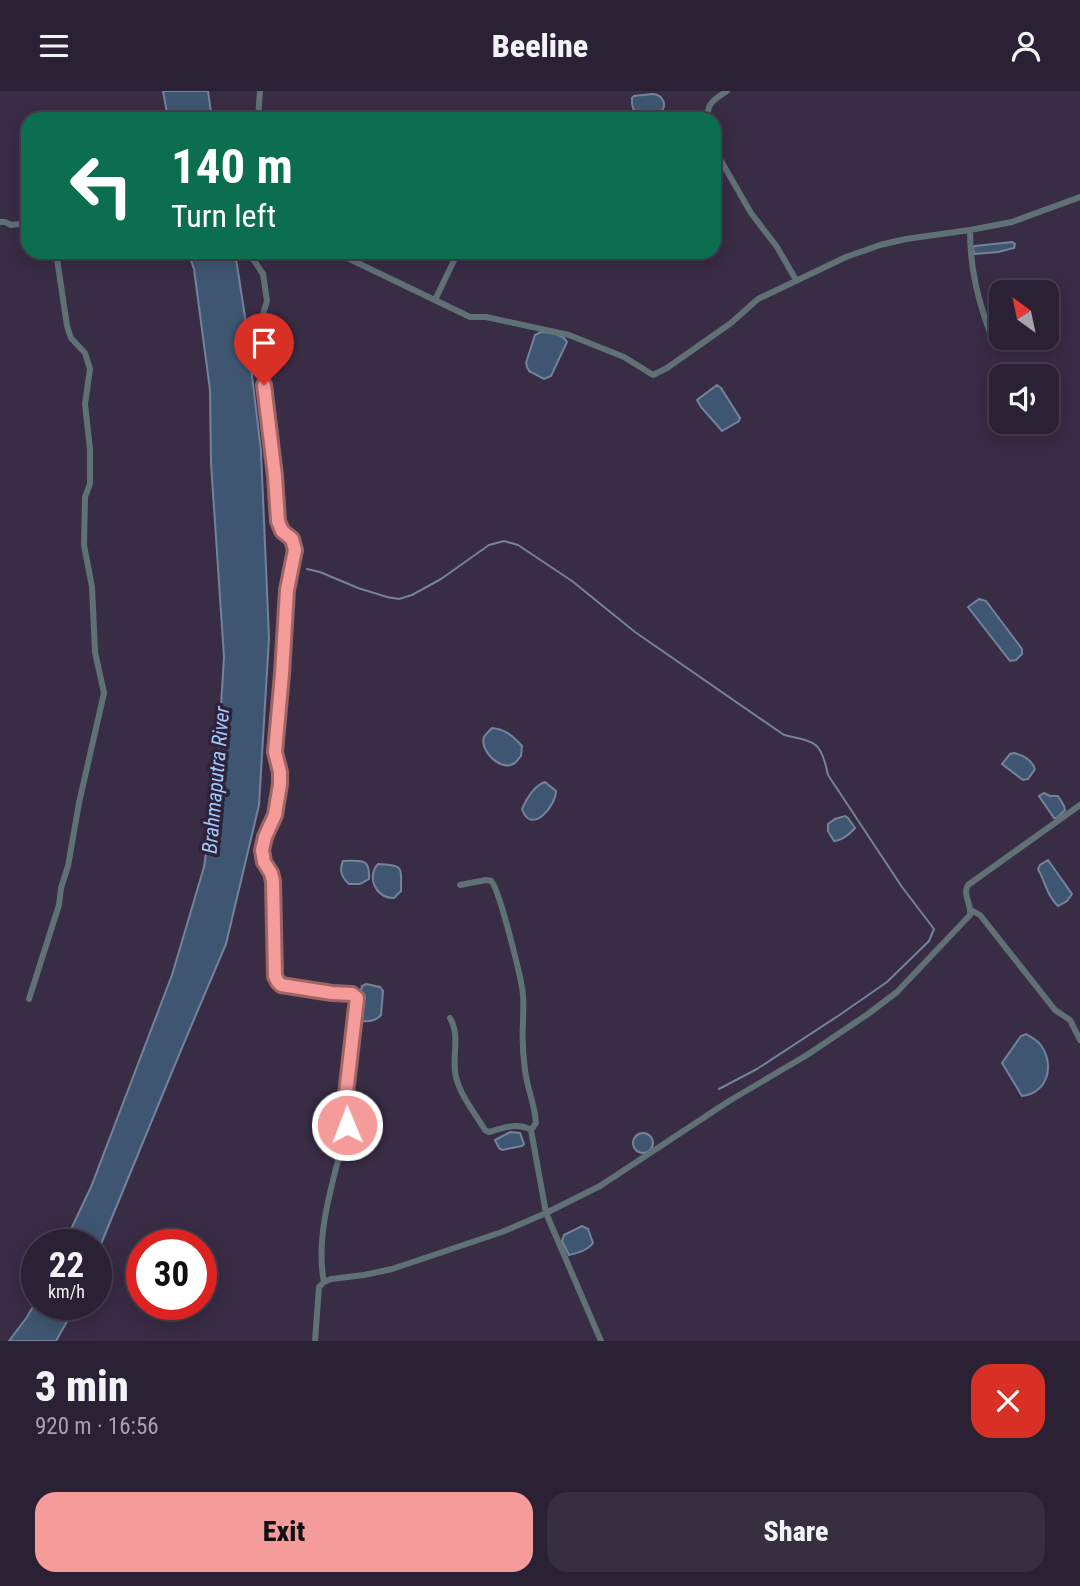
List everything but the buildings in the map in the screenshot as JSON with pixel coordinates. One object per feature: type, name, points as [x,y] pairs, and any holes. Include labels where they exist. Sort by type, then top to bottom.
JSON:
[{"type":"street","points":[[258,112],[260,91]]},
{"type":"street","points":[[713,100],[714,91]]},
{"type":"street","points":[[708,112],[713,100],[727,91]]},
{"type":"street","points":[[721,162],[751,213],[777,247],[796,280]]},
{"type":"street","points":[[349,259],[470,317],[486,317],[569,335],[624,357],[653,375],[731,323],[758,299],[846,257],[906,239],[1012,222],[1080,197]]},
{"type":"street","points":[[0,222],[21,224]]},
{"type":"street","points":[[970,230],[976,289],[989,329]]},
{"type":"street","points":[[29,999],[68,866],[104,693],[95,652],[92,587],[84,545],[85,497],[90,484],[90,449],[85,404],[90,369],[85,353],[71,338],[67,326],[57,259]]},
{"type":"street","points":[[253,259],[263,274],[267,301],[258,338],[271,436],[278,521],[282,531],[292,539],[295,550],[287,590],[275,752],[280,784],[275,815],[262,850],[264,862],[273,881],[275,976],[281,985],[352,994],[357,998],[344,1111],[347,1125],[322,1237],[320,1263],[324,1282]]},
{"type":"street","points":[[435,300],[455,259]]},
{"type":"street","points":[[314,1341],[319,1287],[324,1282],[415,1262],[502,1232],[546,1213],[600,1186],[868,1014],[897,992],[970,915],[965,893],[968,885],[1080,805]]},
{"type":"street","points":[[460,885],[486,880],[493,883],[513,946],[523,997],[525,1073],[536,1114],[536,1123],[531,1130],[546,1213],[601,1341]]},
{"type":"street","points":[[971,910],[980,915],[1055,1010],[1070,1020],[1080,1039]]},
{"type":"street","points":[[450,1018],[456,1032],[455,1076],[467,1103],[485,1130],[489,1132],[516,1126],[531,1130]]},
{"type":"water","points":[[163,91],[208,91],[211,112],[167,112]]},
{"type":"water","points":[[656,95],[662,98],[664,107],[660,112],[636,112],[633,108],[634,96]]},
{"type":"water","points":[[1012,242],[1015,244],[1014,248],[998,252],[975,254],[972,248],[975,246]]},
{"type":"water","name":"Brahmaputra River","points":[[190,259],[236,259],[261,451],[269,638],[259,805],[226,944],[107,1229],[71,1229],[91,1187],[172,975],[204,867],[217,771],[224,657],[211,463],[210,390]]},
{"type":"water","points":[[541,332],[559,335],[567,342],[551,376],[544,379],[529,371],[526,363],[535,335]]},
{"type":"water","points":[[717,385],[740,418],[722,431],[697,400]]},
{"type":"water","points":[[979,599],[986,601],[1022,649],[1022,654],[1016,660],[1010,661],[968,607]]},
{"type":"water","points":[[492,728],[509,734],[522,746],[521,756],[514,763],[502,765],[488,753],[483,742]]},
{"type":"water","points":[[1014,753],[1026,758],[1034,766],[1035,769],[1028,779],[1023,780],[1002,764]]},
{"type":"water","points":[[545,782],[556,791],[555,797],[542,816],[531,820],[522,809],[531,793]]},
{"type":"water","points":[[1044,793],[1058,796],[1064,806],[1065,810],[1057,818],[1054,818],[1039,796]]},
{"type":"water","points":[[845,816],[855,828],[845,837],[834,841],[828,831],[828,824]]},
{"type":"water","points":[[1048,860],[1072,894],[1058,906],[1038,869]]},
{"type":"water","points":[[343,861],[366,864],[369,879],[360,884],[349,884],[342,874]]},
{"type":"water","points":[[378,864],[393,865],[401,872],[401,891],[394,898],[382,895],[375,886],[373,875]]},
{"type":"water","points":[[366,984],[380,987],[383,991],[381,1015],[372,1021],[360,1021],[361,990]]},
{"type":"water","points":[[1026,1034],[1040,1044],[1045,1052],[1048,1068],[1044,1083],[1031,1094],[1022,1096],[1002,1063],[1021,1036]]},
{"type":"water","points":[[510,1132],[520,1133],[524,1144],[502,1150],[495,1140]]},
{"type":"water","points":[[639,1133],[647,1133],[653,1143],[647,1153],[639,1153],[633,1147],[633,1139]]},
{"type":"water","points":[[582,1226],[588,1229],[593,1243],[585,1250],[569,1255],[562,1241],[564,1235]]},
{"type":"water","points":[[25,1320],[68,1320],[56,1341],[9,1341]]},
{"type":"waterway","points":[[307,569],[358,588],[399,599],[441,579],[489,545],[504,541],[518,545],[572,581],[635,632],[784,735],[803,739],[819,749],[828,775],[902,887],[934,929],[929,941],[887,982],[757,1069],[719,1089]]},
{"type":"route","points":[[264,385],[278,521],[282,531],[292,539],[295,550],[284,614],[275,752],[280,784],[275,815],[262,850],[264,862],[273,881],[275,976],[281,985],[352,994],[357,998],[344,1111],[347,1125]]}]
